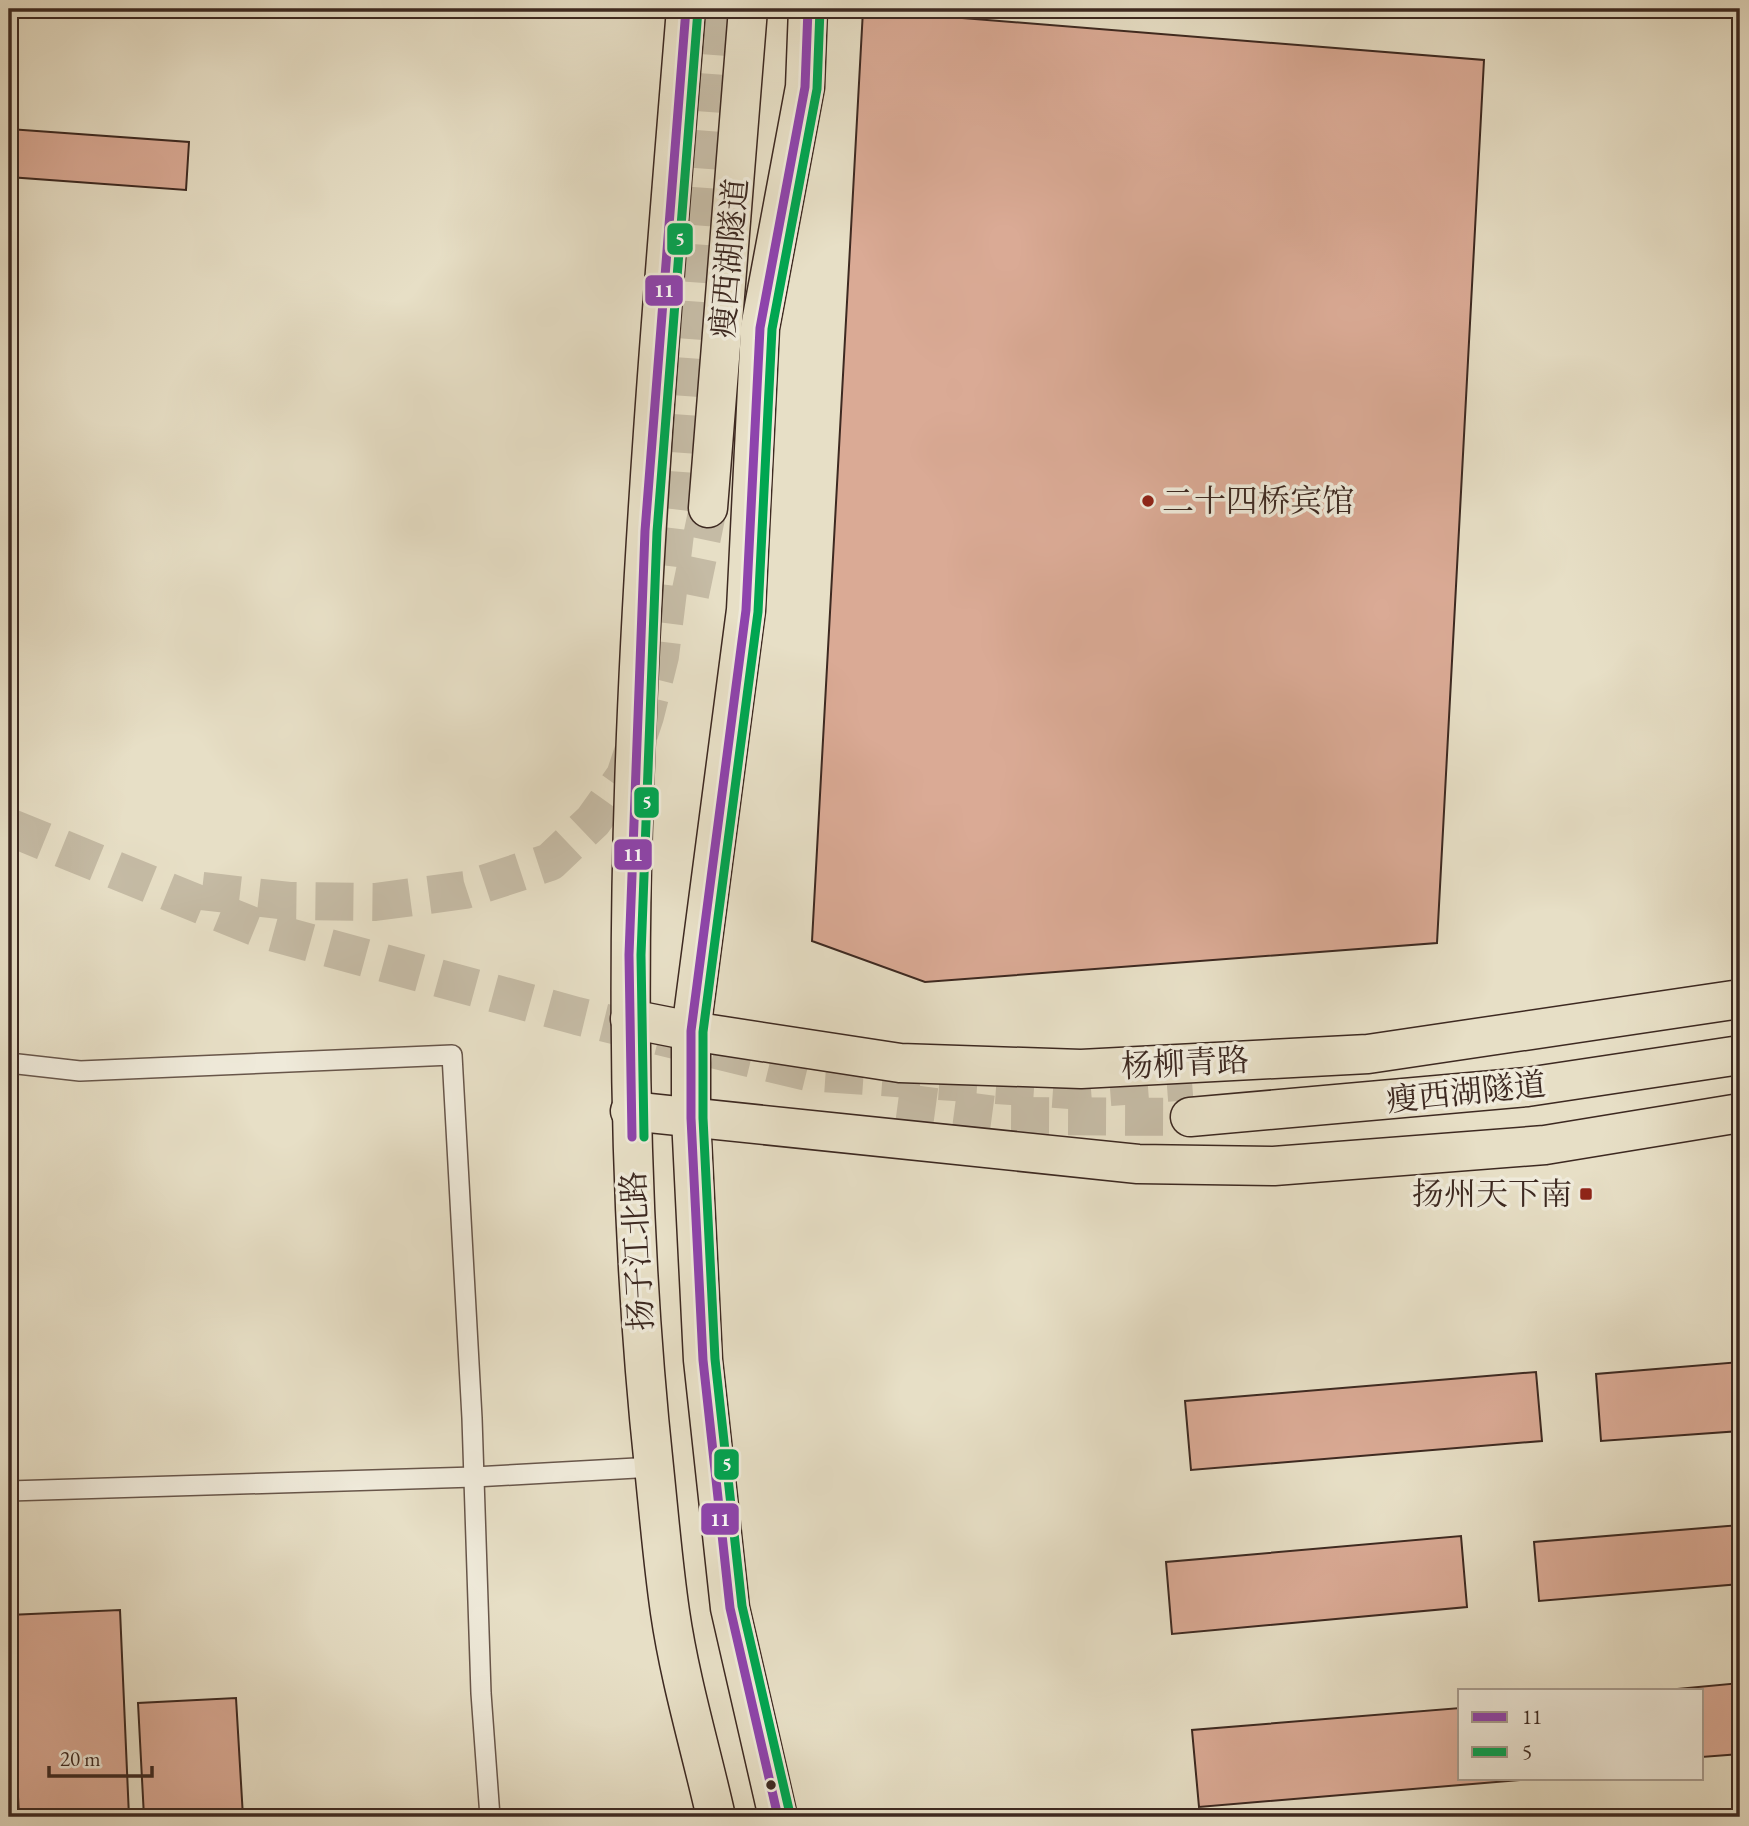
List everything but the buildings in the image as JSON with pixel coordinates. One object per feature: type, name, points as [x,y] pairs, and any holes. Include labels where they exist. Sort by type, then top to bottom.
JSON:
[{"type":"main road","name":"扬子江北路","points":[[686,9],[645,531],[630,1019],[630,1111],[643,1363],[670,1615],[716,1817]]},
{"type":"main road","name":"瘦西湖隧道","points":[[708,508],[748,9]]},
{"type":"main road","name":"扬子江北路","points":[[778,1817],[730,1608],[703,1360],[691,1118],[691,1031],[746,610],[760,328],[804,87],[808,9]]},
{"type":"main road","name":"杨柳青路","points":[[630,1019],[900,1063],[1081,1069],[1367,1054],[1740,999]]},
{"type":"main road","name":"瘦西湖隧道","points":[[1190,1117],[1527,1087],[1740,1055]]},
{"type":"main road","points":[[630,1111],[1138,1164],[1274,1166],[1545,1145],[1740,1113]]},
{"type":"lane","points":[[9,1063],[80,1071],[452,1055],[474,1477],[481,1693],[490,1817]]},
{"type":"lane","points":[[9,1491],[474,1477],[654,1467]]},
{"type":"tunnel","points":[[202,891],[289,901],[375,902],[465,890],[550,862],[593,821],[625,776],[645,716],[660,656],[679,501],[715,9]]},
{"type":"tunnel","points":[[690,595],[708,508]]},
{"type":"tunnel","points":[[9,827],[260,929],[577,1016],[807,1072],[1070,1090],[1192,1081]]},
{"type":"tunnel","points":[[898,1102],[1003,1116],[1190,1117]]},
{"type":"transit line","name":"11","points":[[632,1137],[629,955],[645,531],[686,9]]},
{"type":"transit line","name":"11","points":[[778,1817],[730,1608],[703,1360],[691,1118],[691,1031],[746,610],[760,328],[805,87],[808,9]]},
{"type":"transit line","name":"5","points":[[790,1814],[742,1606],[715,1359],[703,1118],[703,1032],[758,612],[772,329],[817,89],[820,9]]},
{"type":"transit line","name":"5","points":[[644,1137],[641,955],[657,532],[698,10]]},
{"type":"place","name":"二十四桥宾馆","points":[[1148,501]]},
{"type":"place","name":"扬州天下南","points":[[1586,1194]]}]
